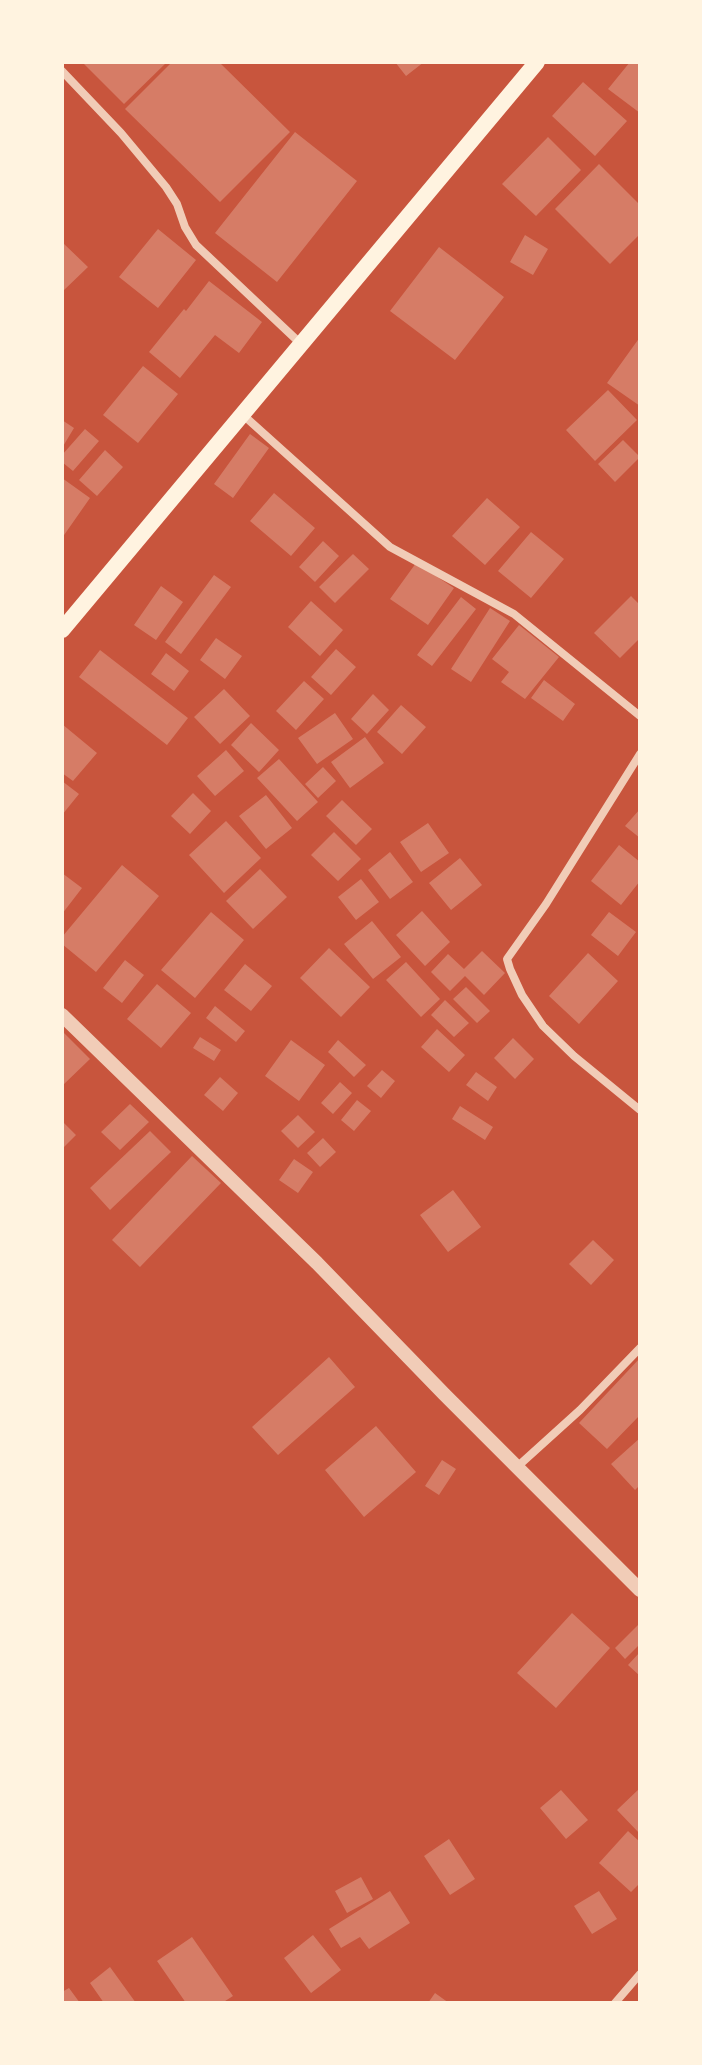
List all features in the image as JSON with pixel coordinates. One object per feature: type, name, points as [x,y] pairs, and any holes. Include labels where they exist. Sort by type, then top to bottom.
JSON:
[{"type":"main road","points":[[62,630],[537,62]]},
{"type":"street","points":[[62,71],[121,133],[166,187],[196,245],[301,344]]},
{"type":"street","points":[[241,414],[390,547],[514,614],[640,716]]},
{"type":"street","points":[[640,754],[546,904],[507,959],[522,995],[543,1026],[640,1110]]},
{"type":"street","points":[[62,1015],[317,1263],[640,1590]]},
{"type":"street","points":[[517,1467],[580,1410],[640,1348]]},
{"type":"street","points":[[615,2003],[640,1974]]},
{"type":"building","points":[[82,62],[167,62],[124,104]]},
{"type":"building","points":[[172,62],[219,62],[290,132],[220,202],[125,109]]},
{"type":"building","points":[[395,62],[424,62],[406,76]]},
{"type":"building","points":[[630,62],[640,62],[640,113],[608,89]]},
{"type":"building","points":[[583,82],[627,121],[595,156],[552,116]]},
{"type":"building","points":[[295,132],[357,181],[277,282],[215,233]]},
{"type":"building","points":[[548,137],[581,170],[536,216],[502,184]]},
{"type":"building","points":[[599,164],[640,205],[640,234],[610,264],[555,209]]},
{"type":"building","points":[[158,229],[196,260],[158,308],[119,277]]},
{"type":"building","points":[[525,235],[548,249],[533,275],[510,262]]},
{"type":"building","points":[[62,242],[88,267],[62,292]]},
{"type":"building","points":[[439,247],[504,297],[455,360],[390,311]]},
{"type":"building","points":[[209,281],[262,322],[239,353],[215,335],[180,378],[149,352]]},
{"type":"building","points":[[640,337],[640,406],[607,383]]},
{"type":"building","points":[[143,366],[178,394],[138,443],[103,415]]},
{"type":"building","points":[[608,390],[637,420],[595,461],[566,430]]},
{"type":"building","points":[[62,420],[74,428],[62,448]]},
{"type":"building","points":[[85,429],[99,441],[73,471],[62,462],[62,455]]},
{"type":"building","points":[[250,434],[269,448],[233,498],[214,484]]},
{"type":"building","points":[[623,440],[640,457],[615,482],[598,464]]},
{"type":"building","points":[[105,450],[123,467],[97,496],[79,480]]},
{"type":"building","points":[[62,478],[90,498],[62,538]]},
{"type":"building","points":[[274,493],[315,528],[291,556],[250,521]]},
{"type":"building","points":[[487,498],[520,527],[485,565],[452,536]]},
{"type":"building","points":[[531,532],[564,559],[531,598],[498,571]]},
{"type":"building","points":[[323,541],[339,556],[315,582],[299,567]]},
{"type":"building","points":[[353,554],[369,569],[335,603],[319,587]]},
{"type":"building","points":[[416,563],[454,588],[428,625],[390,599]]},
{"type":"building","points":[[214,575],[231,587],[181,654],[165,642]]},
{"type":"building","points":[[161,586],[183,602],[156,640],[134,625]]},
{"type":"building","points":[[631,596],[640,605],[640,638],[620,658],[594,633]]},
{"type":"building","points":[[461,597],[476,609],[432,666],[417,655]]},
{"type":"building","points":[[311,601],[343,630],[320,656],[288,627]]},
{"type":"building","points":[[490,608],[510,621],[471,682],[451,669]]},
{"type":"building","points":[[519,625],[559,657],[525,699],[501,682],[509,672],[492,659]]},
{"type":"building","points":[[216,638],[242,656],[225,679],[200,660]]},
{"type":"building","points":[[336,649],[356,667],[331,695],[311,677]]},
{"type":"building","points":[[100,650],[188,718],[167,745],[79,677]]},
{"type":"building","points":[[166,653],[189,671],[174,691],[151,674]]},
{"type":"building","points":[[544,680],[575,704],[563,721],[531,698]]},
{"type":"building","points":[[304,681],[324,699],[296,730],[276,711]]},
{"type":"building","points":[[224,689],[250,716],[220,744],[194,717]]},
{"type":"building","points":[[373,694],[389,710],[367,734],[351,719]]},
{"type":"building","points":[[401,705],[426,727],[402,754],[377,732]]},
{"type":"building","points":[[335,713],[353,739],[317,764],[298,738]]},
{"type":"building","points":[[251,723],[279,750],[259,772],[231,745]]},
{"type":"building","points":[[62,724],[97,753],[73,781],[62,773]]},
{"type":"building","points":[[365,737],[384,763],[350,788],[331,762]]},
{"type":"building","points":[[226,750],[244,771],[215,796],[197,776]]},
{"type":"building","points":[[279,759],[318,802],[297,821],[257,778]]},
{"type":"building","points":[[323,767],[336,781],[318,798],[305,784]]},
{"type":"building","points":[[62,781],[79,794],[62,815]]},
{"type":"building","points":[[193,793],[211,811],[190,834],[171,816]]},
{"type":"building","points":[[266,795],[292,828],[266,849],[239,816]]},
{"type":"building","points":[[342,800],[372,829],[356,845],[326,816]]},
{"type":"building","points":[[640,809],[640,838],[625,826]]},
{"type":"building","points":[[226,821],[261,858],[224,893],[189,855]]},
{"type":"building","points":[[428,823],[449,853],[421,872],[400,842]]},
{"type":"building","points":[[334,832],[361,859],[338,881],[311,855]]},
{"type":"building","points":[[619,845],[640,862],[640,881],[621,905],[591,881]]},
{"type":"building","points":[[390,852],[413,882],[390,899],[368,870]]},
{"type":"building","points":[[460,858],[482,885],[451,910],[429,883]]},
{"type":"building","points":[[122,865],[159,896],[96,972],[62,944],[62,937]]},
{"type":"building","points":[[260,869],[287,897],[253,929],[226,901]]},
{"type":"building","points":[[62,873],[82,888],[62,914]]},
{"type":"building","points":[[361,879],[379,902],[356,920],[338,897]]},
{"type":"building","points":[[422,911],[450,942],[425,966],[396,935]]},
{"type":"building","points":[[211,912],[244,940],[195,998],[161,970]]},
{"type":"building","points":[[609,912],[636,932],[618,956],[591,935]]},
{"type":"building","points":[[372,921],[401,957],[373,979],[344,944]]},
{"type":"building","points":[[329,948],[370,987],[341,1017],[300,978]]},
{"type":"building","points":[[482,951],[505,973],[484,995],[465,976],[450,991],[431,972],[448,954],[464,969]]},
{"type":"building","points":[[588,953],[618,981],[579,1024],[549,996]]},
{"type":"building","points":[[125,960],[144,975],[122,1003],[103,988]]},
{"type":"building","points":[[406,962],[440,999],[421,1017],[386,980]]},
{"type":"building","points":[[245,964],[272,986],[251,1011],[224,990]]},
{"type":"building","points":[[157,984],[191,1013],[161,1048],[127,1019]]},
{"type":"building","points":[[466,987],[490,1011],[477,1023],[453,999]]},
{"type":"building","points":[[445,1000],[469,1023],[454,1037],[431,1015]]},
{"type":"building","points":[[215,1006],[245,1031],[236,1042],[206,1018]]},
{"type":"building","points":[[437,1029],[465,1055],[449,1072],[421,1047]]},
{"type":"building","points":[[62,1031],[90,1059],[62,1086]]},
{"type":"building","points":[[200,1037],[221,1050],[214,1061],[193,1048]]},
{"type":"building","points":[[513,1038],[534,1059],[515,1079],[494,1058]]},
{"type":"building","points":[[291,1040],[325,1065],[299,1101],[265,1076]]},
{"type":"building","points":[[338,1040],[366,1065],[354,1077],[328,1052]]},
{"type":"building","points":[[382,1070],[395,1081],[381,1098],[367,1086]]},
{"type":"building","points":[[476,1072],[497,1087],[488,1101],[466,1085]]},
{"type":"building","points":[[220,1077],[238,1093],[223,1111],[204,1095]]},
{"type":"building","points":[[340,1082],[352,1093],[333,1114],[321,1103]]},
{"type":"building","points":[[357,1100],[371,1111],[354,1131],[341,1120]]},
{"type":"building","points":[[130,1104],[149,1122],[120,1150],[101,1132]]},
{"type":"building","points":[[460,1106],[493,1127],[485,1140],[452,1119]]},
{"type":"building","points":[[298,1115],[315,1132],[298,1148],[281,1131]]},
{"type":"building","points":[[62,1121],[76,1135],[62,1149]]},
{"type":"building","points":[[150,1131],[171,1152],[110,1210],[90,1188]]},
{"type":"building","points":[[323,1138],[336,1152],[320,1167],[307,1153]]},
{"type":"building","points":[[192,1156],[221,1183],[140,1267],[112,1240]]},
{"type":"building","points":[[294,1159],[313,1172],[298,1193],[279,1180]]},
{"type":"building","points":[[453,1190],[481,1227],[448,1252],[420,1215]]},
{"type":"building","points":[[593,1240],[614,1260],[591,1285],[569,1264]]},
{"type":"building","points":[[329,1357],[355,1387],[278,1455],[252,1427]]},
{"type":"building","points":[[640,1358],[640,1415],[607,1449],[579,1423]]},
{"type":"building","points":[[376,1426],[416,1472],[364,1517],[325,1470]]},
{"type":"building","points":[[640,1438],[640,1485],[635,1490],[611,1464]]},
{"type":"building","points":[[442,1460],[456,1469],[439,1495],[425,1486]]},
{"type":"building","points":[[572,1613],[610,1648],[556,1708],[517,1673]]},
{"type":"building","points":[[640,1623],[640,1644],[625,1659],[615,1648]]},
{"type":"building","points":[[640,1652],[640,1676],[628,1665]]},
{"type":"building","points":[[640,1788],[640,1834],[617,1810]]},
{"type":"building","points":[[561,1790],[588,1820],[566,1839],[540,1808]]},
{"type":"building","points":[[628,1831],[640,1842],[640,1883],[631,1892],[599,1863]]},
{"type":"building","points":[[449,1839],[475,1879],[450,1895],[424,1856]]},
{"type":"building","points":[[361,1877],[373,1899],[347,1913],[335,1891]]},
{"type":"building","points":[[390,1891],[410,1923],[369,1949],[360,1937],[341,1948],[329,1929]]},
{"type":"building","points":[[599,1891],[617,1919],[592,1934],[574,1906]]},
{"type":"building","points":[[313,1935],[341,1970],[311,1993],[284,1958]]},
{"type":"building","points":[[192,1937],[233,1996],[222,2003],[186,2003],[157,1961]]},
{"type":"building","points":[[110,1967],[136,2003],[104,2003],[90,1983]]},
{"type":"building","points":[[69,1988],[80,2003],[62,2003],[62,1992]]},
{"type":"building","points":[[435,1993],[449,2003],[428,2003]]}]
